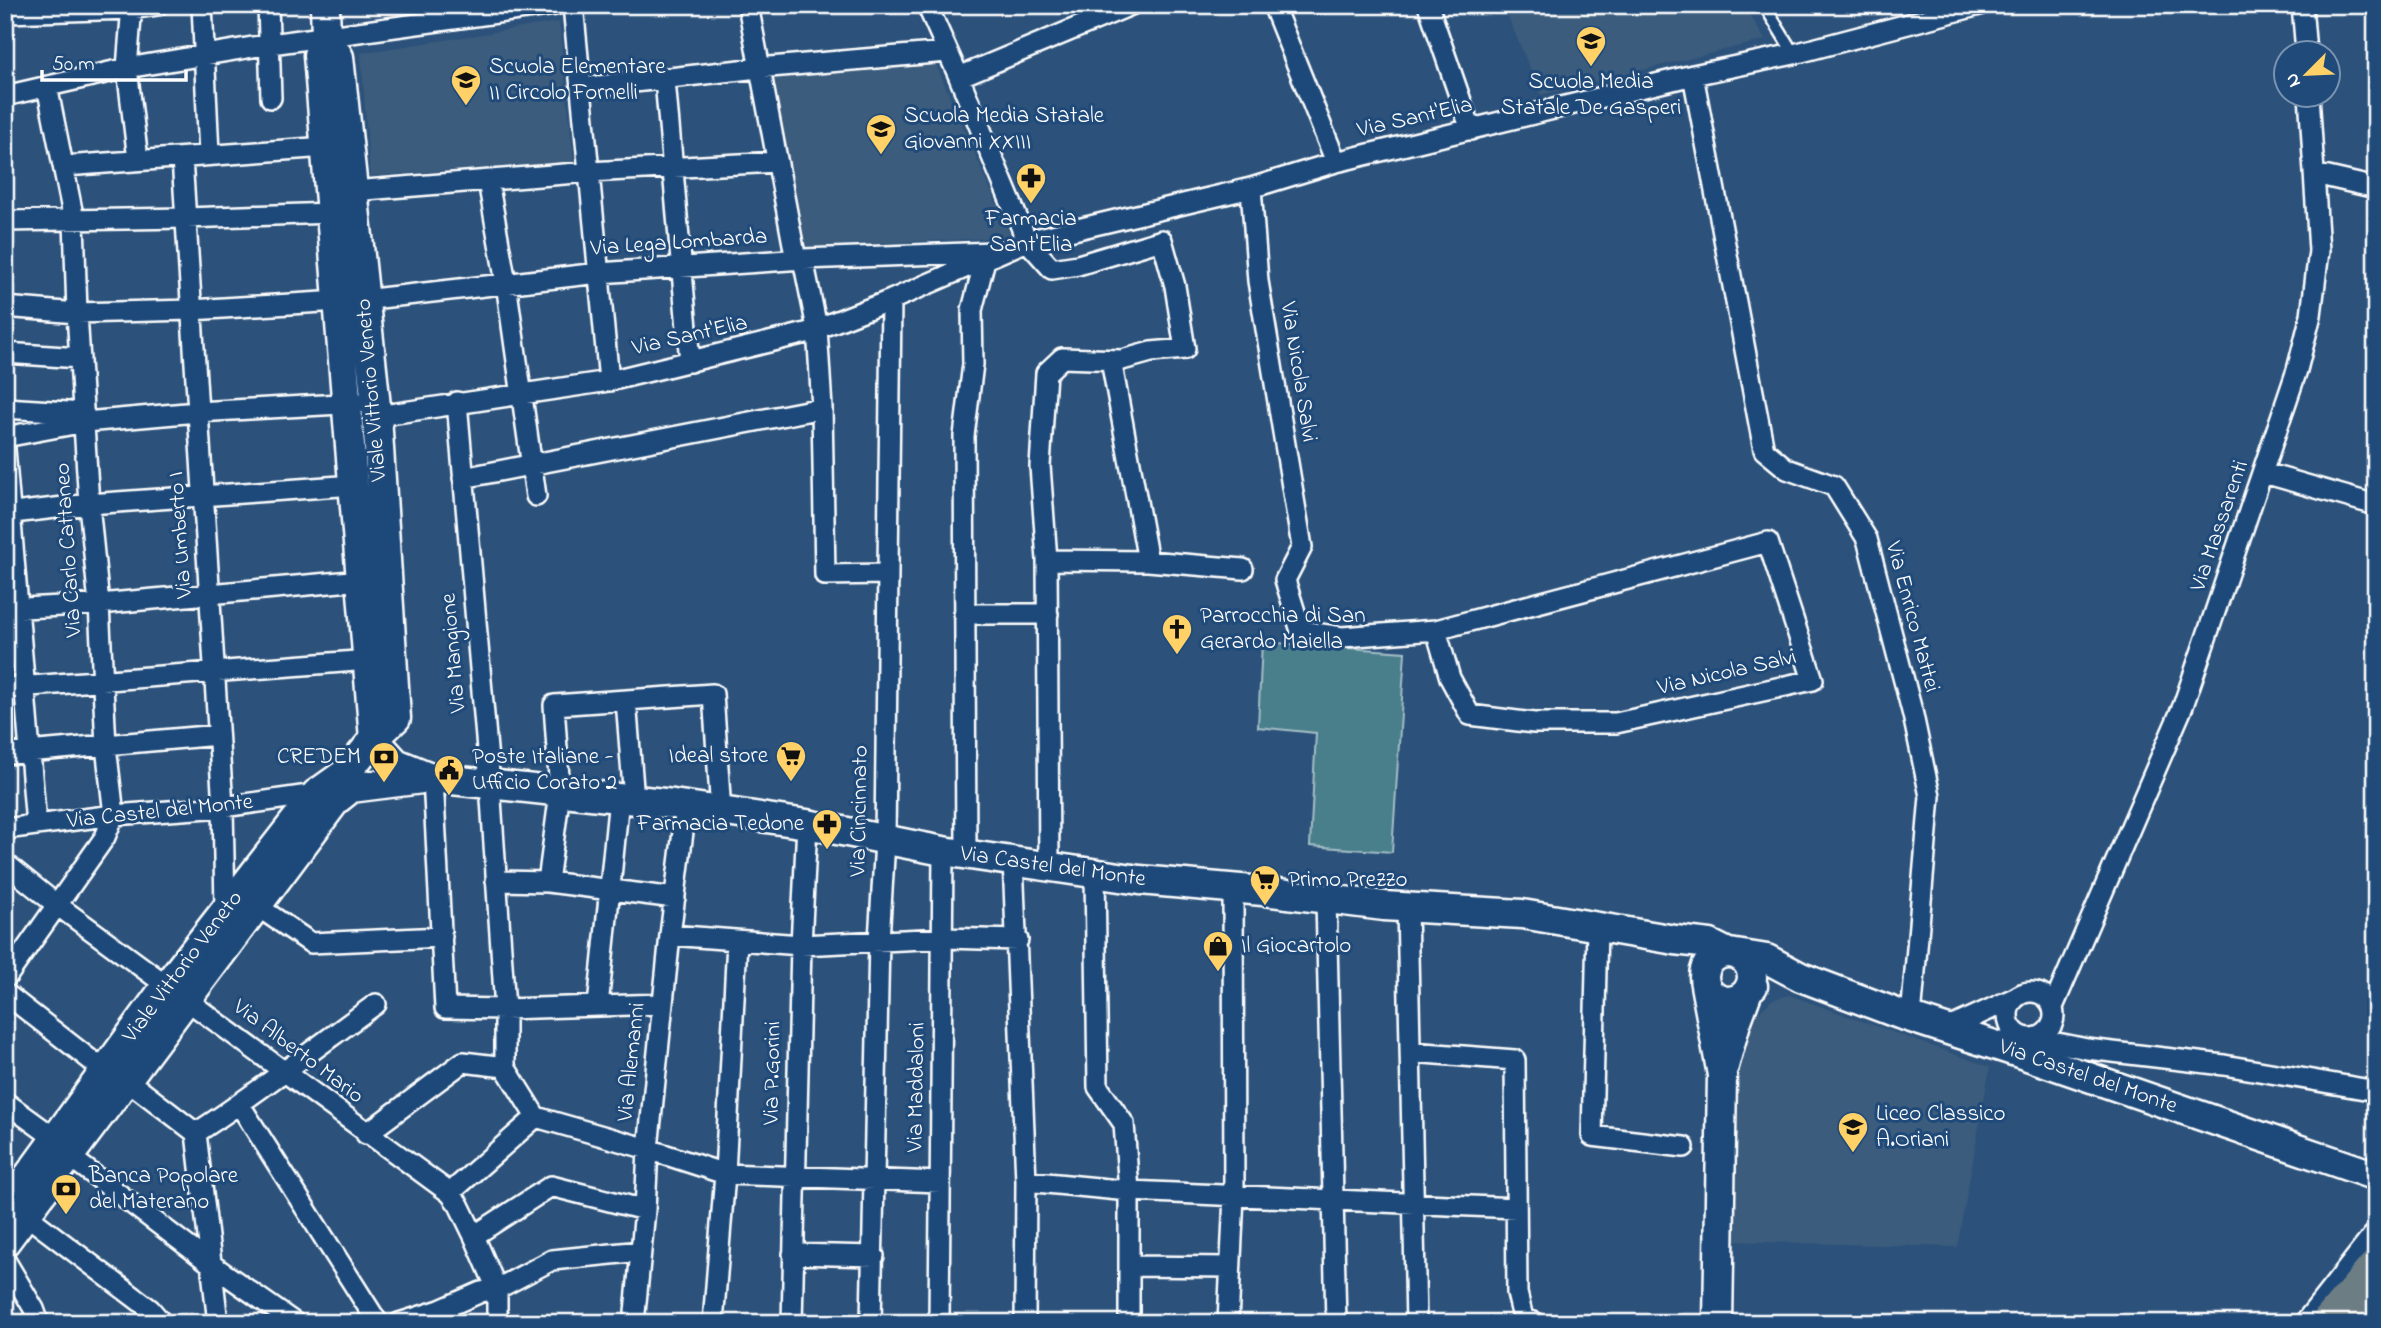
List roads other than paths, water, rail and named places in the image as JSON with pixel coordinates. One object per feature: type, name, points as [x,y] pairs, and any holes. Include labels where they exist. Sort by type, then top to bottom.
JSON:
[{"type":"highway","points":[[2330,1323],[2376,1269]]},
{"type":"main road","name":"Viale Vittorio Veneto","points":[[176,992],[257,906],[374,739],[396,718],[376,410],[332,213],[318,55],[326,36],[325,5]]},
{"type":"main road","name":"Viale Vittorio Veneto","points":[[326,36],[339,58],[353,191],[346,403],[374,739]]},
{"type":"main road","name":"Via Castel del Monte","points":[[374,739],[396,764],[433,778]]},
{"type":"main road","name":"Via Castel del Monte","points":[[338,789],[433,778],[627,799],[807,824],[954,853],[1140,880],[1407,907],[1522,914],[1710,944],[1732,954],[1767,959],[1801,976],[1911,1018],[1947,1029],[2020,1039],[2165,1103],[2376,1176]]},
{"type":"main road","name":"Viale Vittorio Veneto","points":[[5,1242],[11,1206],[63,1148],[116,1076],[176,992],[225,908],[338,789]]},
{"type":"main road","name":"Via Castel del Monte","points":[[1675,940],[1686,947],[1714,997],[1730,1001],[1738,999],[1749,988],[1776,977],[1801,976]]},
{"type":"main road","points":[[1718,1323],[1722,1075],[1705,980],[1708,963],[1713,958],[1732,954],[1748,965],[1752,980],[1735,1023],[1722,1075]]},
{"type":"main road","points":[[2310,1323],[2376,1239]]},
{"type":"street","points":[[5,13],[158,5]]},
{"type":"street","points":[[202,5],[209,155]]},
{"type":"street","points":[[268,5],[271,99]]},
{"type":"street","points":[[5,96],[127,68],[326,36],[447,13],[555,5]]},
{"type":"street","points":[[573,5],[609,381]]},
{"type":"street","points":[[748,5],[777,162],[817,328],[822,408],[825,575],[887,574]]},
{"type":"street","points":[[927,5],[1027,240],[1052,269],[1162,240],[1175,286],[1185,349],[1152,352],[1122,360],[1062,358],[1046,373],[1040,466],[1047,561],[1049,866]]},
{"type":"street","points":[[959,77],[1131,5]]},
{"type":"street","points":[[1273,5],[1336,162]]},
{"type":"street","points":[[1428,5],[1471,130]]},
{"type":"street","name":"Via Sant'Elia","points":[[5,437],[85,417],[346,403],[376,410],[522,394],[609,381],[806,333],[891,300],[1027,240],[1251,188],[1336,162],[1693,75],[1794,54],[1980,5]]},
{"type":"street","points":[[2302,5],[2305,38]]},
{"type":"street","points":[[132,7],[127,68],[138,160]]},
{"type":"street","points":[[581,88],[758,68],[947,52]]},
{"type":"street","name":"Via Enrico Mattei","points":[[1693,75],[1764,450],[1787,469],[1834,486],[1867,539],[1913,715],[1930,796],[1911,1018]]},
{"type":"street","points":[[665,80],[690,362]]},
{"type":"street","name":"Via Carlo Cattaneo","points":[[47,86],[74,219],[89,504],[99,604],[106,746],[114,815]]},
{"type":"street","name":"Via Massarenti","points":[[2053,1007],[2183,706],[2297,370],[2311,315],[2319,251],[2310,108]]},
{"type":"street","points":[[65,166],[326,147]]},
{"type":"street","name":"Via Umberto I","points":[[182,158],[223,807],[225,908]]},
{"type":"street","points":[[353,191],[589,172],[777,162]]},
{"type":"street","points":[[2315,174],[2376,188]]},
{"type":"street","points":[[488,181],[506,283],[536,496]]},
{"type":"street","name":"Via Nicola Salvi","points":[[1251,188],[1258,281],[1302,547],[1285,580],[1301,631],[1342,638],[1436,630],[1768,542],[1813,680],[1616,723],[1534,723],[1470,715],[1450,678],[1436,630]]},
{"type":"street","points":[[5,221],[186,219],[332,213]]},
{"type":"street","name":"Via Lega Lombarda","points":[[5,307],[77,313],[191,310],[351,300],[599,273],[680,267],[800,259],[992,256]]},
{"type":"street","name":"Via Maddaloni","points":[[939,1323],[944,937],[954,853],[964,614],[964,436],[973,364],[972,310],[992,256]]},
{"type":"street","name":"Via Cincinnato","points":[[871,1323],[879,940],[885,841],[891,300]]},
{"type":"street","points":[[5,353],[80,358]]},
{"type":"street","points":[[1111,360],[1148,561]]},
{"type":"street","name":"Via Mangione","points":[[457,402],[490,784],[505,1009],[505,1067]]},
{"type":"street","points":[[5,408],[85,417]]},
{"type":"street","points":[[463,478],[822,408]]},
{"type":"street","points":[[5,449],[15,688],[29,752],[36,825]]},
{"type":"street","points":[[2264,473],[2376,505]]},
{"type":"street","points":[[8,513],[89,504],[354,485]]},
{"type":"street","points":[[1047,561],[1148,561],[1243,569]]},
{"type":"street","points":[[12,609],[99,604],[362,580]]},
{"type":"street","points":[[964,614],[1048,614]]},
{"type":"street","points":[[15,688],[369,660]]},
{"type":"street","points":[[548,882],[559,792],[554,705],[713,694],[721,812]]},
{"type":"street","points":[[598,1006],[611,890],[627,799],[626,700]]},
{"type":"street","points":[[5,754],[218,735]]},
{"type":"street","points":[[433,778],[445,1008],[505,1009],[662,1004]]},
{"type":"street","name":"Via Castel del Monte","points":[[5,829],[114,815],[223,807],[338,789]]},
{"type":"street","name":"Via Alemanni","points":[[634,1323],[662,1004],[686,807]]},
{"type":"street","points":[[5,979],[105,838],[114,815]]},
{"type":"street","name":"Via P.Gorini","points":[[792,1323],[801,945],[807,824]]},
{"type":"street","points":[[1013,860],[1026,1181],[1025,1323]]},
{"type":"street","name":"Via Alberto Mario","points":[[5,863],[57,905],[450,1193],[474,1236],[496,1289],[497,1323]]},
{"type":"street","points":[[1095,873],[1098,1087],[1124,1124],[1129,1191],[1129,1323]]},
{"type":"street","points":[[496,881],[548,882],[675,898]]},
{"type":"street","points":[[1228,1323],[1234,1195],[1233,888]]},
{"type":"street","points":[[1325,899],[1336,1323]]},
{"type":"street","points":[[257,906],[311,943],[442,937]]},
{"type":"street","points":[[1407,907],[1416,1323]]},
{"type":"street","points":[[1597,928],[1592,1136],[1684,1147]]},
{"type":"street","points":[[670,935],[801,945],[944,937],[1018,940]]},
{"type":"street","points":[[713,1323],[725,1174],[737,941]]},
{"type":"street","points":[[1947,1029],[2022,995],[2051,977],[2075,952]]},
{"type":"street","points":[[5,993],[196,1133],[218,1323]]},
{"type":"street","points":[[2022,995],[2043,995],[2053,1007],[2054,1021],[2051,1028],[2040,1037],[2020,1039],[2009,1021],[2009,1008],[2022,995]]},
{"type":"street","points":[[196,1133],[240,1105],[282,1071],[376,1004]]},
{"type":"street","points":[[2020,1039],[2224,1065],[2376,1091]]},
{"type":"street","points":[[1411,1052],[1515,1060],[1517,1293],[1522,1318],[1536,1323]]},
{"type":"street","points":[[366,1134],[463,1062],[505,1067],[536,1117],[725,1174],[940,1182]]},
{"type":"street","points":[[5,1102],[211,1264],[295,1323]]},
{"type":"street","points":[[240,1105],[378,1323]]},
{"type":"street","points":[[450,1193],[536,1117]]},
{"type":"street","points":[[1026,1181],[1129,1191],[1516,1208]]},
{"type":"street","points":[[474,1236],[551,1186],[645,1210]]},
{"type":"street","points":[[11,1206],[150,1309],[162,1323]]},
{"type":"street","points":[[399,1323],[440,1310],[481,1292],[496,1289],[552,1260],[641,1251]]},
{"type":"street","points":[[793,1254],[874,1256]]},
{"type":"street","points":[[5,1261],[32,1318]]},
{"type":"street","points":[[1130,1266],[1230,1267]]},
{"type":"lane","points":[[1764,5],[1794,54]]},
{"type":"place","name":"Scuola Media Statale De Gasperi","points":[[1591,68]]},
{"type":"place","name":"Scuola Elementare II Circolo Fornelli","points":[[466,107]]},
{"type":"place","name":"Scuola Media Statale Giovanni XXIII","points":[[881,156]]},
{"type":"place","name":"Farmacia Sant'Elia","points":[[1031,205]]},
{"type":"place","name":"Parrocchia di San Gerardo Maiella","points":[[1177,656]]},
{"type":"place","name":"Ideal store","points":[[791,783]]},
{"type":"place","name":"CREDEM","points":[[384,784]]},
{"type":"place","name":"Poste Italiane - Ufficio Corato 2","points":[[449,797]]},
{"type":"place","name":"Farmacia Tedone","points":[[827,851]]},
{"type":"place","name":"Primo Prezzo","points":[[1265,907]]},
{"type":"place","name":"Il Giocartolo","points":[[1218,973]]},
{"type":"place","name":"Liceo Classico A.Oriani","points":[[1853,1154]]},
{"type":"place","name":"Banca Popolare del Materano","points":[[66,1216]]}]
